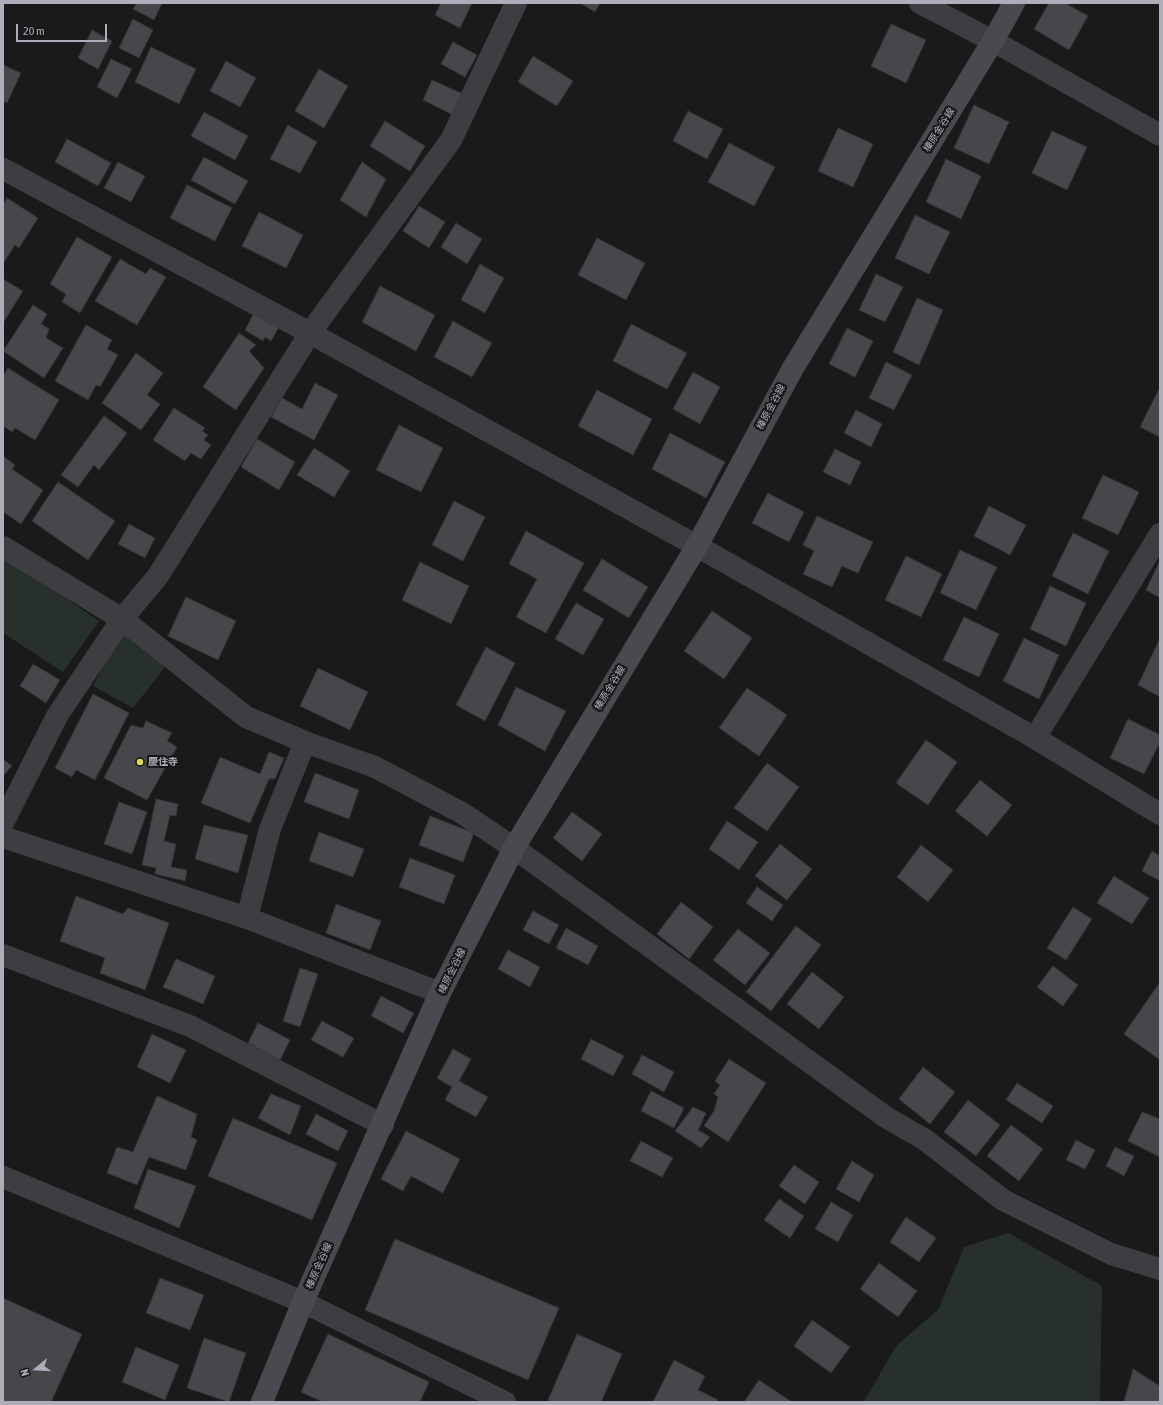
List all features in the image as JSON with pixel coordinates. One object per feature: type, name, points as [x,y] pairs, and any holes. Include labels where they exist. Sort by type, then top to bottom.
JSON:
[{"type":"main road","name":"榛原金谷線","points":[[262,1402],[303,1302],[440,993],[514,848],[697,546],[793,368],[993,41],[1014,3]]},
{"type":"street","points":[[3,823],[57,716],[122,619],[158,576],[310,333],[451,140],[516,3]]},
{"type":"street","points":[[920,3],[993,41],[1160,135]]},
{"type":"street","points":[[3,169],[310,333],[697,546],[1035,738],[1160,814]]},
{"type":"street","points":[[1035,738],[1160,534]]},
{"type":"street","points":[[3,547],[122,619],[246,717],[305,742],[375,767],[462,813],[514,848],[887,1118],[924,1139],[1004,1200],[1111,1254],[1160,1269]]},
{"type":"street","points":[[247,918],[270,829],[305,742]]},
{"type":"street","points":[[3,837],[247,918],[440,993]]},
{"type":"street","points":[[3,954],[190,1026],[383,1124]]},
{"type":"street","points":[[3,1176],[303,1302],[505,1402]]},
{"type":"shaded area","points":[[3,555],[99,621],[63,672],[3,633]]},
{"type":"shaded area","points":[[122,629],[168,663],[133,708],[93,686]]},
{"type":"shaded area","points":[[1008,1233],[1102,1286],[1100,1402],[866,1402],[865,1400],[896,1346],[938,1310],[964,1247]]},
{"type":"building","points":[[137,3],[162,3],[154,20],[133,9]]},
{"type":"building","points":[[441,3],[472,3],[460,28],[435,15]]},
{"type":"building","points":[[580,3],[600,3],[595,12]]},
{"type":"building","points":[[1049,3],[1065,3],[1088,16],[1069,50],[1034,29]]},
{"type":"building","points":[[133,19],[153,30],[139,58],[119,48]]},
{"type":"building","points":[[891,24],[926,40],[906,83],[871,66]]},
{"type":"building","points":[[92,30],[112,41],[98,69],[78,58]]},
{"type":"building","points":[[453,42],[477,55],[465,77],[441,64]]},
{"type":"building","points":[[151,47],[196,69],[179,104],[135,82]]},
{"type":"building","points":[[533,56],[573,81],[557,106],[518,82]]},
{"type":"building","points":[[111,59],[132,69],[117,98],[97,87]]},
{"type":"building","points":[[226,61],[256,78],[240,107],[210,91]]},
{"type":"building","points":[[3,65],[21,73],[7,103],[3,101]]},
{"type":"building","points":[[319,69],[348,86],[324,128],[295,111]]},
{"type":"building","points":[[432,80],[463,94],[451,114],[423,100]]},
{"type":"building","points":[[974,105],[1009,122],[989,164],[954,148]]},
{"type":"building","points":[[688,111],[723,129],[707,159],[673,141]]},
{"type":"building","points":[[204,112],[248,136],[235,160],[191,136]]},
{"type":"building","points":[[385,121],[425,146],[410,171],[370,146]]},
{"type":"building","points":[[288,125],[317,142],[300,173],[270,159]]},
{"type":"building","points":[[838,128],[873,144],[853,187],[818,171]]},
{"type":"building","points":[[1052,131],[1087,147],[1067,190],[1032,173]]},
{"type":"building","points":[[67,139],[111,163],[98,186],[55,162]]},
{"type":"building","points":[[729,143],[775,167],[754,206],[708,182]]},
{"type":"building","points":[[204,157],[248,181],[235,204],[191,180]]},
{"type":"building","points":[[946,159],[981,176],[961,219],[926,202]]},
{"type":"building","points":[[118,162],[145,176],[131,202],[104,188]]},
{"type":"building","points":[[362,162],[386,179],[366,217],[340,200]]},
{"type":"building","points":[[187,185],[232,208],[215,241],[170,218]]},
{"type":"building","points":[[7,198],[38,218],[19,248],[15,245],[3,264],[3,205]]},
{"type":"building","points":[[419,206],[445,222],[429,248],[403,231]]},
{"type":"building","points":[[259,212],[303,235],[286,268],[242,246]]},
{"type":"building","points":[[915,215],[950,232],[929,274],[895,258]]},
{"type":"building","points":[[456,223],[482,239],[467,264],[441,247]]},
{"type":"building","points":[[77,237],[112,257],[80,313],[62,302],[66,294],[50,284]]},
{"type":"building","points":[[597,238],[645,263],[626,300],[578,275]]},
{"type":"building","points":[[120,259],[146,274],[150,268],[166,277],[137,325],[95,301]]},
{"type":"building","points":[[480,264],[504,278],[485,313],[461,300]]},
{"type":"building","points":[[876,274],[903,287],[885,322],[859,310]]},
{"type":"building","points":[[3,279],[23,291],[3,323]]},
{"type":"building","points":[[380,286],[435,315],[416,351],[362,322]]},
{"type":"building","points":[[917,298],[943,310],[919,365],[893,352]]},
{"type":"building","points":[[33,305],[47,314],[41,324],[49,329],[46,338],[63,348],[44,378],[3,351]]},
{"type":"building","points":[[254,313],[279,327],[271,341],[265,337],[263,341],[245,330]]},
{"type":"building","points":[[453,321],[492,343],[472,377],[434,357]]},
{"type":"building","points":[[631,324],[687,353],[667,389],[613,361]]},
{"type":"building","points":[[86,325],[112,340],[107,349],[118,355],[100,387],[96,385],[88,400],[55,381]]},
{"type":"building","points":[[847,328],[873,341],[855,377],[829,364]]},
{"type":"building","points":[[239,333],[256,345],[249,351],[264,368],[236,410],[203,387]]},
{"type":"building","points":[[136,353],[163,373],[147,395],[160,404],[141,430],[102,403]]},
{"type":"building","points":[[886,362],[912,375],[894,410],[869,398]]},
{"type":"building","points":[[8,368],[59,400],[35,440],[15,428],[12,432],[3,426],[3,376]]},
{"type":"building","points":[[693,372],[720,387],[700,424],[673,409]]},
{"type":"building","points":[[315,383],[338,395],[314,440],[271,417],[282,398],[302,409]]},
{"type":"building","points":[[1160,387],[1160,437],[1140,427]]},
{"type":"building","points":[[597,390],[652,419],[633,455],[578,426]]},
{"type":"building","points":[[174,408],[205,428],[202,431],[208,435],[204,440],[211,445],[201,459],[191,453],[185,461],[153,440]]},
{"type":"building","points":[[856,410],[882,424],[871,447],[844,433]]},
{"type":"building","points":[[104,416],[127,433],[99,470],[94,465],[78,487],[61,475]]},
{"type":"building","points":[[399,425],[443,448],[421,492],[376,470]]},
{"type":"building","points":[[670,433],[725,462],[706,498],[652,469]]},
{"type":"building","points":[[257,439],[295,462],[279,490],[241,467]]},
{"type":"building","points":[[314,448],[350,471],[334,497],[297,475]]},
{"type":"building","points":[[835,449],[861,462],[850,485],[823,472]]},
{"type":"building","points":[[3,456],[15,465],[12,469],[43,490],[21,524],[3,512]]},
{"type":"building","points":[[1103,475],[1139,492],[1118,535],[1082,518]]},
{"type":"building","points":[[58,482],[115,521],[88,560],[32,521]]},
{"type":"building","points":[[768,493],[804,512],[789,542],[752,523]]},
{"type":"building","points":[[454,501],[485,517],[463,561],[432,545]]},
{"type":"building","points":[[989,506],[1026,525],[1010,555],[974,536]]},
{"type":"building","points":[[817,516],[873,542],[858,573],[842,566],[832,587],[803,574],[814,551],[803,545]]},
{"type":"building","points":[[129,524],[155,538],[145,558],[118,544]]},
{"type":"building","points":[[526,531],[584,563],[546,633],[516,617],[537,579],[509,564]]},
{"type":"building","points":[[1073,533],[1109,551],[1088,594],[1052,576]]},
{"type":"building","points":[[960,550],[997,567],[976,610],[940,593]]},
{"type":"building","points":[[906,556],[942,574],[921,617],[885,600]]},
{"type":"building","points":[[602,559],[648,587],[629,618],[583,590]]},
{"type":"building","points":[[1160,560],[1160,598],[1146,590]]},
{"type":"building","points":[[420,562],[469,586],[451,624],[402,600]]},
{"type":"building","points":[[1050,586],[1086,603],[1066,646],[1030,629]]},
{"type":"building","points":[[186,597],[236,621],[218,660],[168,636]]},
{"type":"building","points":[[576,603],[604,619],[583,655],[555,639]]},
{"type":"building","points":[[712,611],[752,638],[724,679],[684,651]]},
{"type":"building","points":[[964,617],[999,634],[979,677],[943,660]]},
{"type":"building","points":[[1024,638],[1059,655],[1039,699],[1003,681]]},
{"type":"building","points":[[1160,638],[1160,697],[1138,685]]},
{"type":"building","points":[[486,647],[515,663],[485,721],[456,705]]},
{"type":"building","points":[[33,664],[60,680],[46,703],[20,686]]},
{"type":"building","points":[[318,668],[368,692],[350,730],[300,706]]},
{"type":"building","points":[[516,687],[566,711],[545,751],[498,725]]},
{"type":"building","points":[[747,688],[787,715],[759,756],[719,728]]},
{"type":"building","points":[[93,694],[129,713],[95,780],[76,770],[72,777],[55,768]]},
{"type":"building","points":[[1128,719],[1160,735],[1160,742],[1144,774],[1110,758]]},
{"type":"building","name":"慶住寺","points":[[146,721],[172,733],[167,741],[177,747],[147,800],[104,778],[131,725],[143,728]]},
{"type":"building","points":[[926,740],[957,762],[928,805],[896,783]]},
{"type":"building","points":[[269,752],[284,758],[275,779],[269,779],[250,823],[201,803],[220,757],[260,774]]},
{"type":"building","points":[[3,759],[12,766],[3,776]]},
{"type":"building","points":[[767,763],[799,787],[767,831],[734,808]]},
{"type":"building","points":[[315,773],[359,790],[349,819],[304,802]]},
{"type":"building","points":[[980,780],[1012,805],[987,836],[955,811]]},
{"type":"building","points":[[156,799],[178,804],[176,816],[170,815],[164,841],[176,844],[171,867],[187,870],[185,881],[155,874],[156,868],[142,865]]},
{"type":"building","points":[[119,802],[147,812],[132,854],[104,844]]},
{"type":"building","points":[[572,812],[602,834],[582,861],[553,838]]},
{"type":"building","points":[[430,816],[474,833],[463,862],[419,845]]},
{"type":"building","points":[[727,821],[758,842],[739,870],[709,849]]},
{"type":"building","points":[[204,825],[248,835],[238,873],[195,859]]},
{"type":"building","points":[[319,832],[364,849],[353,877],[309,861]]},
{"type":"building","points":[[780,844],[812,869],[787,900],[755,876]]},
{"type":"building","points":[[921,845],[953,870],[928,902],[897,877]]},
{"type":"building","points":[[1152,851],[1160,856],[1160,881],[1142,871]]},
{"type":"building","points":[[410,858],[455,875],[444,904],[399,887]]},
{"type":"building","points":[[1114,876],[1149,898],[1132,924],[1097,903]]},
{"type":"building","points":[[757,887],[783,905],[772,921],[746,903]]},
{"type":"building","points":[[76,896],[123,914],[128,908],[169,923],[145,990],[100,973],[105,958],[60,941]]},
{"type":"building","points":[[681,902],[713,927],[689,959],[657,934]]},
{"type":"building","points":[[336,904],[381,921],[370,950],[326,933]]},
{"type":"building","points":[[1073,907],[1092,919],[1066,960],[1047,948]]},
{"type":"building","points":[[533,911],[559,925],[549,944],[523,930]]},
{"type":"building","points":[[796,926],[821,945],[771,1011],[746,992]]},
{"type":"building","points":[[566,928],[598,946],[588,965],[556,948]]},
{"type":"building","points":[[738,929],[770,953],[745,985],[713,960]]},
{"type":"building","points":[[508,950],[540,967],[530,987],[498,969]]},
{"type":"building","points":[[176,959],[215,976],[203,1004],[163,987]]},
{"type":"building","points":[[1053,966],[1078,985],[1063,1006],[1037,987]]},
{"type":"building","points":[[300,968],[318,974],[300,1027],[283,1021]]},
{"type":"building","points":[[812,972],[844,997],[819,1029],[787,1004]]},
{"type":"building","points":[[1160,982],[1160,1060],[1124,1034]]},
{"type":"building","points":[[381,996],[414,1013],[403,1033],[371,1016]]},
{"type":"building","points":[[322,1021],[354,1038],[343,1057],[311,1040]]},
{"type":"building","points":[[258,1023],[290,1040],[280,1060],[248,1043]]},
{"type":"building","points":[[152,1034],[186,1050],[170,1083],[137,1067]]},
{"type":"building","points":[[591,1039],[624,1056],[613,1076],[581,1059]]},
{"type":"building","points":[[453,1049],[471,1059],[459,1081],[488,1097],[476,1117],[445,1100],[452,1087],[437,1078]]},
{"type":"building","points":[[642,1055],[674,1072],[664,1092],[632,1074]]},
{"type":"building","points":[[729,1059],[766,1083],[728,1142],[704,1126],[714,1111],[718,1097],[714,1094],[720,1085],[715,1081]]},
{"type":"building","points":[[923,1067],[955,1092],[930,1124],[899,1099]]},
{"type":"building","points":[[1017,1083],[1053,1106],[1042,1123],[1006,1100]]},
{"type":"building","points":[[651,1091],[684,1108],[674,1128],[641,1111]]},
{"type":"building","points":[[271,1094],[301,1106],[290,1135],[258,1118]]},
{"type":"building","points":[[157,1096],[197,1114],[191,1137],[197,1140],[186,1170],[149,1157],[137,1185],[107,1173],[117,1147],[133,1152]]},
{"type":"building","points":[[968,1100],[1000,1125],[976,1156],[944,1132]]},
{"type":"building","points":[[693,1107],[706,1113],[698,1130],[710,1137],[701,1148],[675,1131]]},
{"type":"building","points":[[1142,1112],[1160,1119],[1160,1157],[1128,1141]]},
{"type":"building","points":[[316,1114],[348,1131],[338,1151],[306,1134]]},
{"type":"building","points":[[233,1118],[337,1163],[312,1220],[208,1176]]},
{"type":"building","points":[[1011,1125],[1043,1149],[1019,1181],[987,1156]]},
{"type":"building","points":[[406,1131],[460,1159],[443,1193],[411,1176],[403,1191],[381,1179]]},
{"type":"building","points":[[1076,1140],[1095,1150],[1085,1169],[1066,1160]]},
{"type":"building","points":[[641,1141],[673,1158],[662,1177],[630,1161]]},
{"type":"building","points":[[1115,1147],[1134,1156],[1124,1176],[1106,1166]]},
{"type":"building","points":[[852,1161],[874,1175],[859,1202],[836,1189]]},
{"type":"building","points":[[794,1165],[819,1182],[805,1204],[779,1186]]},
{"type":"building","points":[[148,1169],[196,1186],[179,1228],[134,1208]]},
{"type":"building","points":[[779,1199],[804,1216],[790,1238],[764,1220]]},
{"type":"building","points":[[831,1202],[853,1215],[838,1242],[815,1229]]},
{"type":"building","points":[[906,1217],[936,1238],[919,1262],[890,1242]]},
{"type":"building","points":[[395,1239],[559,1308],[528,1380],[365,1310]]},
{"type":"building","points":[[879,1263],[917,1291],[898,1317],[860,1289]]},
{"type":"building","points":[[160,1278],[204,1295],[190,1330],[146,1313]]},
{"type":"building","points":[[3,1298],[82,1334],[51,1402],[3,1402]]},
{"type":"building","points":[[812,1320],[850,1347],[831,1373],[794,1346]]},
{"type":"building","points":[[328,1334],[429,1382],[420,1402],[323,1402],[301,1392]]},
{"type":"building","points":[[577,1334],[622,1354],[601,1402],[551,1402],[548,1400]]},
{"type":"building","points":[[204,1338],[246,1353],[229,1402],[187,1388]]},
{"type":"building","points":[[136,1347],[179,1365],[165,1400],[122,1382]]},
{"type":"building","points":[[674,1360],[705,1376],[698,1390],[718,1400],[717,1402],[653,1402]]},
{"type":"building","points":[[1133,1369],[1160,1386],[1160,1402],[1124,1402]]},
{"type":"building","points":[[759,1380],[792,1402],[744,1402]]},
{"type":"place","name":"慶住寺","points":[[140,762]]}]
